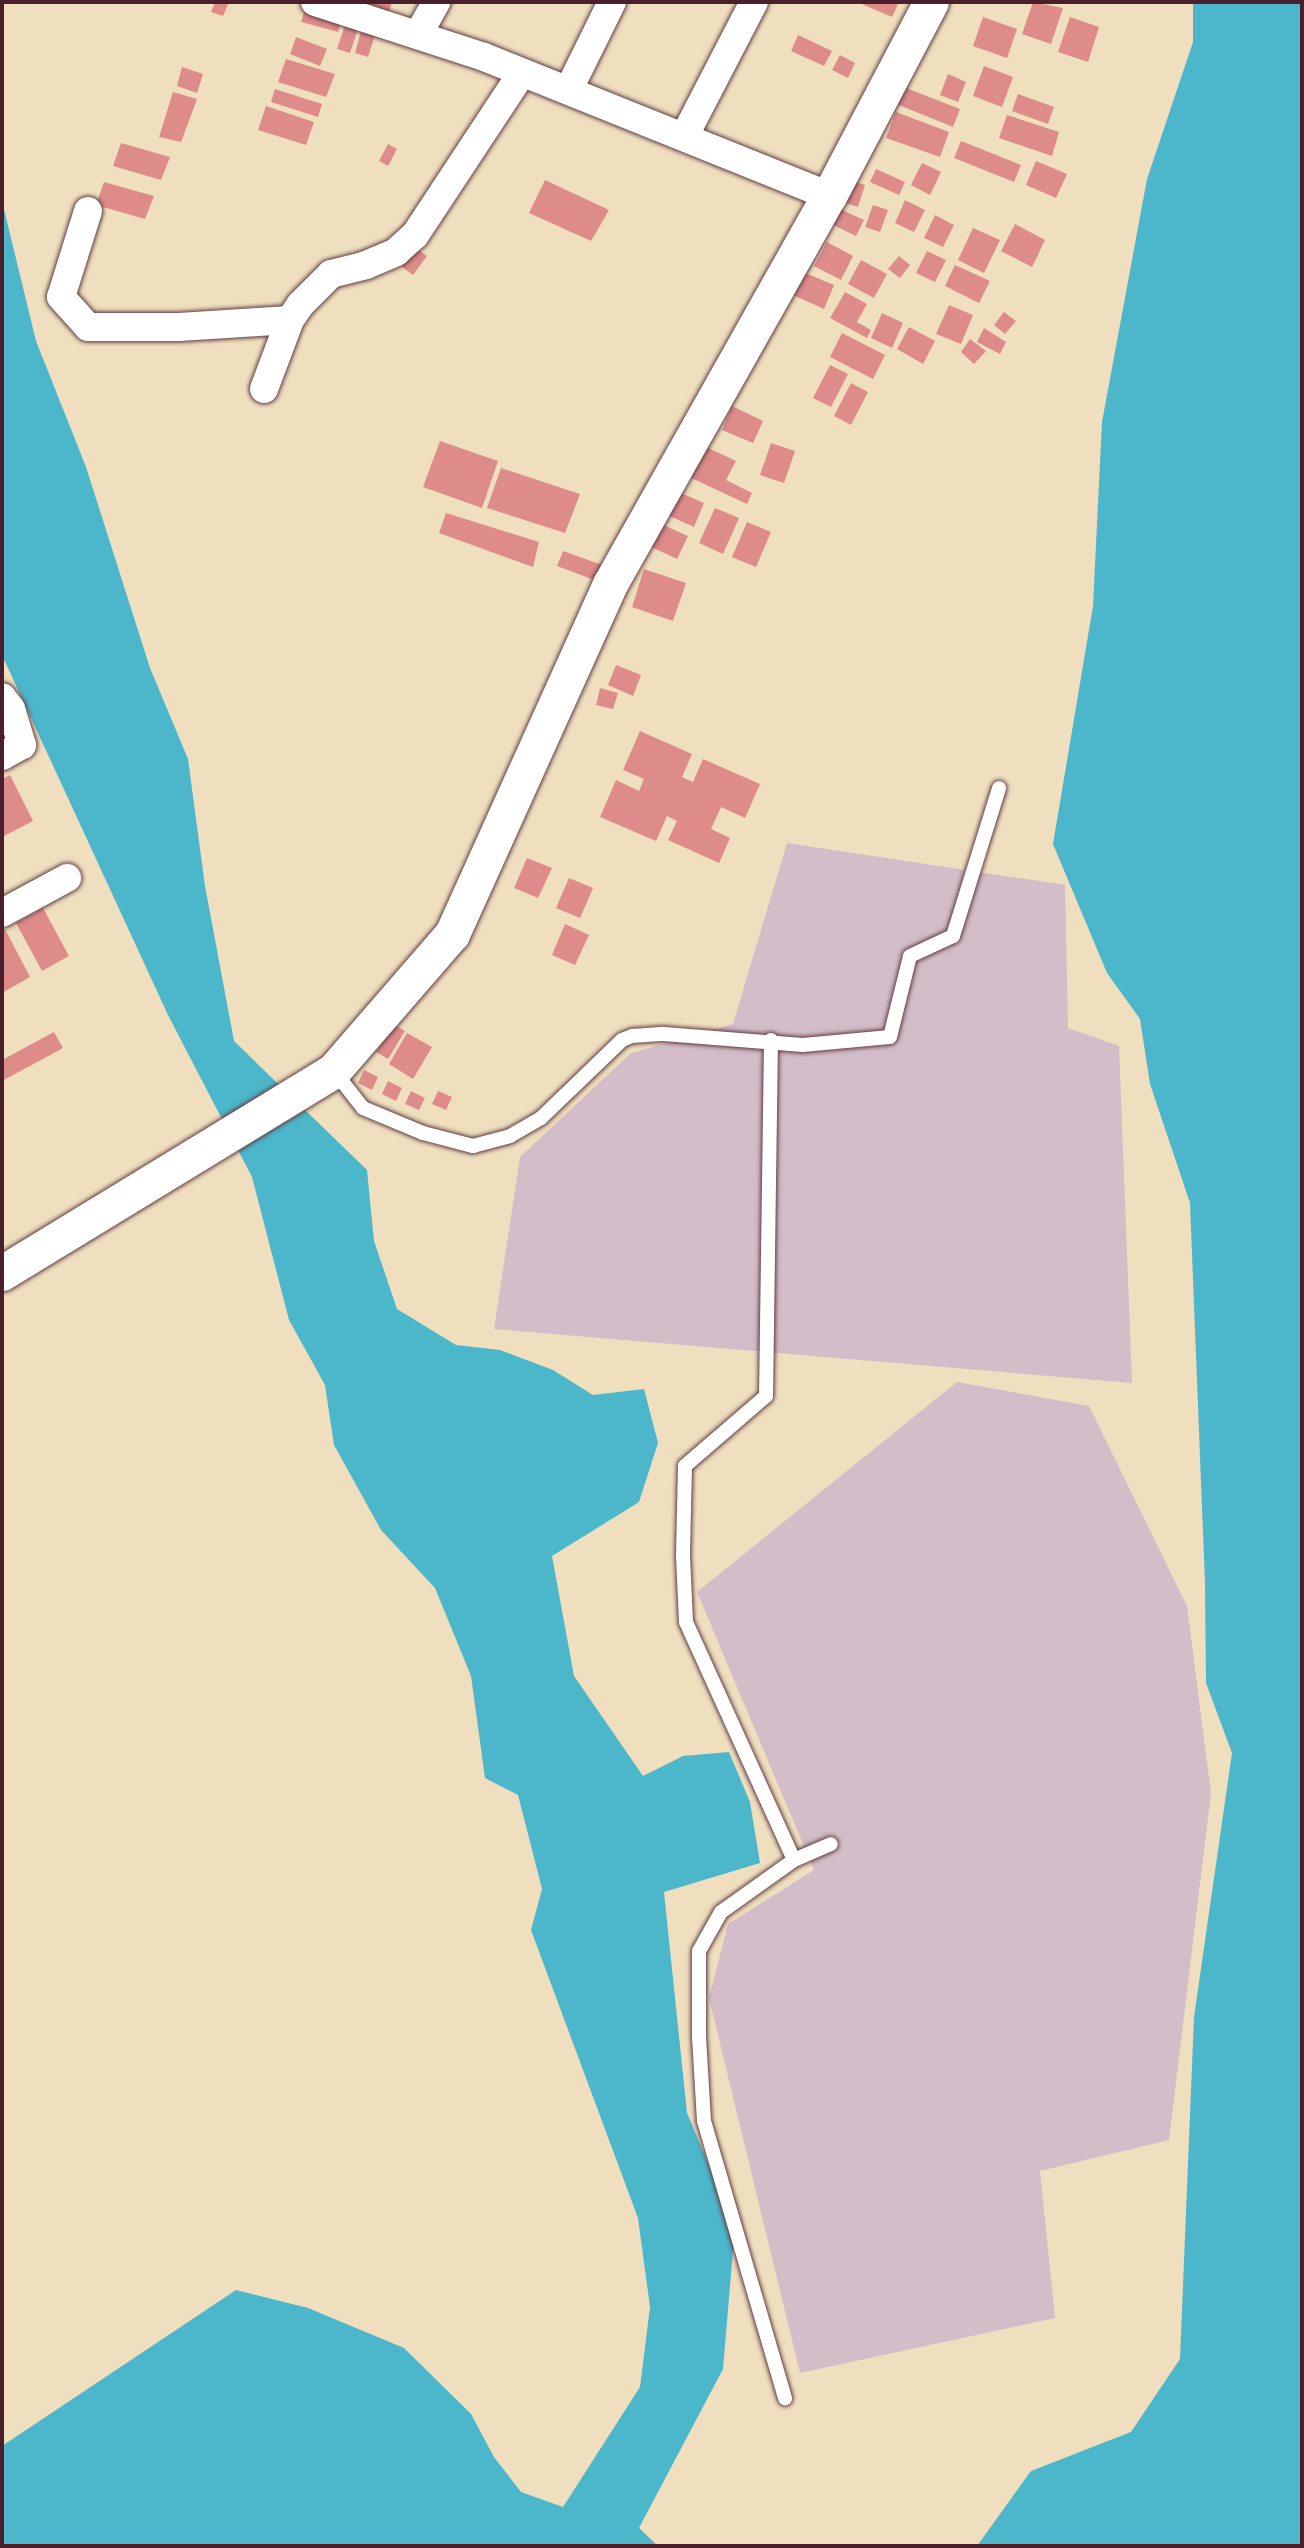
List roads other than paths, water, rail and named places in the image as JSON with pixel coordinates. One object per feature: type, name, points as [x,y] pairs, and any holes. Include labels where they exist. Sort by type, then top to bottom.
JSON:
[{"type":"street","points":[[314,2],[484,57],[521,74],[569,89],[829,196]]},
{"type":"street","points":[[418,35],[436,2]]},
{"type":"street","points":[[569,89],[612,2]]},
{"type":"street","points":[[684,137],[754,2]]},
{"type":"street","points":[[2,1273],[334,1070],[452,934],[610,584],[829,196],[931,2]]},
{"type":"street","points":[[264,389],[290,320],[300,305],[331,274],[366,265],[396,252],[415,235],[521,74]]},
{"type":"street","points":[[88,211],[61,297],[88,327],[179,327],[290,320]]},
{"type":"street","points":[[2,697],[11,709],[22,745],[2,756]]},
{"type":"street","points":[[2,913],[67,878]]},
{"type":"lane","points":[[334,1070],[363,1108],[423,1133],[473,1146],[510,1136],[541,1118],[622,1040],[632,1036],[664,1034],[771,1040],[803,1045],[890,1037],[910,956],[953,936],[999,788]]},
{"type":"lane","points":[[771,1040],[766,1396],[685,1466],[683,1556],[687,1622],[794,1860]]},
{"type":"lane","points":[[785,2398],[704,2121],[699,2037],[699,1951],[720,1913],[794,1860],[831,1844]]},
{"type":"water","points":[[1193,2],[1302,2],[1302,2546],[977,2546],[1031,2471],[1131,2432],[1180,2359],[1194,2017],[1232,1753],[1206,1683],[1205,1583],[1190,1203],[1150,1084],[1140,1019],[1107,973],[1053,844],[1093,606],[1102,422],[1147,179],[1193,42]]},
{"type":"water","points":[[2,201],[36,341],[86,467],[150,668],[188,759],[205,886],[234,1041],[367,1170],[374,1241],[397,1309],[456,1345],[500,1350],[553,1370],[593,1395],[644,1389],[658,1443],[639,1502],[552,1556],[574,1676],[643,1776],[683,1756],[729,1752],[750,1802],[760,1863],[664,1892],[687,2113],[735,2227],[723,2369],[639,2528],[658,2546],[2,2546],[2,2446],[236,2290],[308,2308],[404,2348],[471,2414],[494,2457],[521,2492],[563,2507],[640,2387],[650,2307],[638,2218],[531,1930],[542,1889],[518,1795],[485,1778],[471,1676],[435,1588],[381,1530],[334,1445],[325,1385],[289,1320],[252,1177],[168,1015],[2,655]]}]
